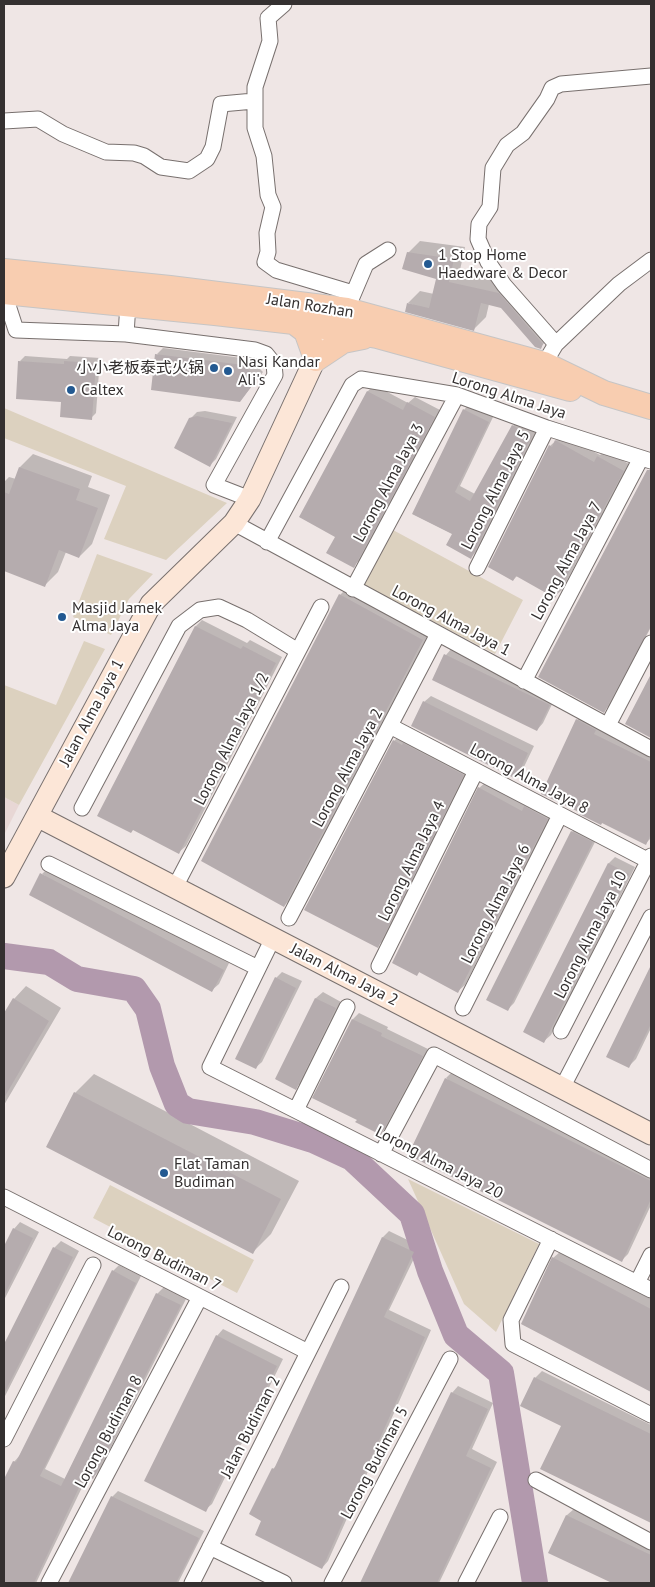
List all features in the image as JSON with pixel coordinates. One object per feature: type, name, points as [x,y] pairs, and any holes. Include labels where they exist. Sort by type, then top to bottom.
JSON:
[{"type":"main road","name":"Jalan Rozhan","points":[[4,271],[294,312]]},
{"type":"main road","name":"Jalan Rozhan","points":[[4,292],[128,304],[294,312],[350,303],[374,326],[571,389],[604,392]]},
{"type":"main road","points":[[329,328],[318,311],[294,312],[306,331],[316,359],[342,341],[374,326]]},
{"type":"main road","name":"Jalan Rozhan","points":[[329,328],[374,326],[544,364],[604,392],[651,407]]},
{"type":"street","points":[[284,4],[268,18],[270,41],[255,87],[255,128],[264,156],[268,195],[272,207],[267,233],[268,252],[265,262],[276,270],[346,291],[350,303]]},
{"type":"street","points":[[556,344],[504,285],[488,262],[478,239],[479,224],[490,206],[493,168],[507,144],[523,133],[547,99],[552,88],[561,84],[651,76]]},
{"type":"street","points":[[5,121],[38,119],[63,134],[106,152],[134,153],[144,156],[161,167],[189,171],[207,158],[210,153],[220,104],[254,101]]},
{"type":"street","points":[[350,303],[366,264],[388,250]]},
{"type":"street","points":[[544,364],[556,344],[620,284],[651,260]]},
{"type":"street","points":[[4,292],[16,330],[126,334],[255,350],[266,354],[274,364],[275,375],[214,485],[250,498]]},
{"type":"street","points":[[126,334],[128,304]]},
{"type":"street","name":"Jalan Alma Jaya 1","points":[[4,877],[151,604],[234,523],[250,498],[329,328]]},
{"type":"street","name":"Lorong Alma Jaya","points":[[267,542],[352,385],[361,379],[372,379],[456,395],[646,460]]},
{"type":"street","name":"Lorong Alma Jaya 3","points":[[354,589],[456,395]]},
{"type":"street","name":"Lorong Alma Jaya 5","points":[[477,568],[548,428]]},
{"type":"street","name":"Lorong Alma Jaya 7","points":[[524,681],[646,460]]},
{"type":"street","name":"Lorong Alma Jaya 1","points":[[234,523],[651,749]]},
{"type":"street","points":[[82,808],[179,626],[200,610],[219,607],[247,620],[298,651]]},
{"type":"street","name":"Lorong Alma Jaya 1/2","points":[[175,887],[321,607]]},
{"type":"street","name":"Lorong Alma Jaya 2","points":[[289,918],[438,634]]},
{"type":"street","points":[[608,725],[651,643]]},
{"type":"street","name":"Lorong Alma Jaya 8","points":[[390,726],[650,860]]},
{"type":"street","name":"Lorong Alma Jaya 4","points":[[379,966],[476,771]]},
{"type":"street","name":"Lorong Alma Jaya 6","points":[[463,1008],[560,815]]},
{"type":"street","name":"Jalan Alma Jaya 2","points":[[37,816],[651,1134]]},
{"type":"street","name":"Lorong Alma Jaya 10","points":[[561,1031],[650,860]]},
{"type":"street","points":[[49,864],[258,968],[273,938]]},
{"type":"street","points":[[562,1088],[651,917]]},
{"type":"street","name":"Lorong Alma Jaya 20","points":[[258,968],[210,1067],[651,1290]]},
{"type":"street","points":[[296,1110],[347,1007]]},
{"type":"street","points":[[381,1154],[434,1055],[651,1170]]},
{"type":"street","name":"Lorong Budiman 7","points":[[4,1197],[308,1352]]},
{"type":"street","points":[[550,1239],[511,1320],[513,1344],[651,1415]]},
{"type":"street","points":[[637,1283],[651,1255]]},
{"type":"street","points":[[4,1439],[93,1265]]},
{"type":"street","name":"Jalan Budiman 2","points":[[192,1583],[340,1287]]},
{"type":"street","name":"Lorong Budiman 8","points":[[49,1583],[200,1297]]},
{"type":"street","name":"Lorong Budiman 5","points":[[332,1583],[450,1359]]},
{"type":"street","points":[[536,1480],[651,1542]]},
{"type":"street","points":[[466,1583],[500,1517]]},
{"type":"street","points":[[210,1547],[284,1583]]},
{"type":"shaded area","points":[[4,408],[227,503],[166,560],[104,539],[126,486],[4,438]]},
{"type":"shaded area","points":[[393,530],[523,600],[495,654],[364,585]]},
{"type":"shaded area","points":[[97,554],[153,574],[129,599],[111,635],[73,617]]},
{"type":"shaded area","points":[[84,641],[105,649],[19,805],[4,797],[4,685],[56,705]]},
{"type":"shaded area","points":[[4,797],[19,805],[4,835]]},
{"type":"shaded area","points":[[408,1179],[539,1244],[496,1332],[464,1304]]},
{"type":"shaded area","points":[[110,1185],[254,1260],[237,1293],[93,1218]]},
{"type":"building","points":[[407,252],[454,259],[449,282],[499,293],[543,344],[541,349],[535,347],[501,308],[481,303],[474,331],[405,312],[407,303],[429,308],[436,279],[402,269]]},
{"type":"building","points":[[155,354],[244,365],[257,379],[240,402],[151,390]]},
{"type":"building","points":[[18,361],[64,364],[64,361],[96,363],[92,420],[60,417],[61,402],[16,399]]},
{"type":"building","points":[[367,391],[403,410],[407,402],[435,417],[354,568],[326,553],[335,537],[299,517]]},
{"type":"building","points":[[463,409],[489,422],[455,492],[470,501],[512,425],[532,436],[471,559],[446,545],[452,534],[412,514]]},
{"type":"building","points":[[197,416],[232,423],[210,467],[174,448],[189,418]]},
{"type":"building","points":[[555,440],[594,462],[597,456],[624,471],[555,598],[516,576],[513,581],[488,567],[549,445],[552,447]]},
{"type":"building","points":[[19,467],[80,489],[76,500],[98,508],[79,558],[59,550],[45,587],[4,571],[4,492],[9,494]]},
{"type":"building","points":[[647,470],[651,470],[651,626],[604,713],[538,677]]},
{"type":"building","points":[[339,594],[423,640],[284,907],[201,861]]},
{"type":"building","points":[[195,626],[241,649],[243,646],[276,663],[179,854],[133,830],[131,833],[97,816]]},
{"type":"building","points":[[444,654],[550,705],[537,731],[432,680]]},
{"type":"building","points":[[651,674],[651,738],[625,724]]},
{"type":"building","points":[[423,701],[528,753],[516,779],[411,726]]},
{"type":"building","points":[[576,719],[596,730],[594,734],[651,762],[651,834],[646,845],[602,823],[601,825],[579,814],[580,812],[541,794]]},
{"type":"building","points":[[393,740],[402,745],[403,743],[464,775],[378,948],[304,910]]},
{"type":"building","points":[[478,787],[522,811],[524,806],[548,819],[458,993],[419,972],[417,976],[392,963]]},
{"type":"building","points":[[571,831],[593,842],[508,1011],[486,1000]]},
{"type":"building","points":[[608,863],[629,874],[544,1043],[523,1032]]},
{"type":"building","points":[[40,873],[224,970],[212,992],[29,895]]},
{"type":"building","points":[[651,965],[651,1024],[629,1068],[606,1057]]},
{"type":"building","points":[[275,977],[296,988],[256,1069],[235,1059]]},
{"type":"building","points":[[13,998],[49,1021],[4,1098],[4,1013]]},
{"type":"building","points":[[315,998],[336,1008],[296,1090],[275,1079]]},
{"type":"building","points":[[352,1019],[382,1033],[381,1036],[423,1056],[381,1135],[355,1122],[357,1120],[312,1098]]},
{"type":"building","points":[[445,1078],[651,1181],[651,1199],[622,1262],[408,1155]]},
{"type":"building","name":"Flat Taman Budiman","points":[[74,1092],[281,1199],[253,1254],[46,1147]]},
{"type":"building","points":[[13,1228],[33,1238],[4,1296],[4,1246]]},
{"type":"building","points":[[382,1237],[414,1252],[384,1317],[425,1337],[322,1569],[255,1535],[261,1521],[249,1514],[272,1468],[274,1469]]},
{"type":"building","points":[[53,1247],[73,1257],[4,1394],[4,1344]]},
{"type":"building","points":[[552,1257],[651,1309],[651,1392],[521,1324]]},
{"type":"building","points":[[112,1270],[136,1283],[40,1476],[61,1486],[156,1293],[181,1305],[93,1479],[85,1475],[34,1583],[4,1583],[4,1479],[13,1461],[16,1462]]},
{"type":"building","points":[[216,1335],[277,1366],[206,1512],[144,1481]]},
{"type":"building","points":[[534,1377],[651,1434],[651,1523],[540,1469],[561,1426],[520,1406]]},
{"type":"building","points":[[451,1392],[488,1409],[466,1456],[491,1468],[437,1583],[360,1583]]},
{"type":"building","points":[[111,1496],[199,1538],[176,1583],[68,1583]]},
{"type":"building","points":[[566,1515],[651,1555],[651,1583],[612,1583],[548,1553]]},
{"type":"waterway","points":[[4,956],[49,962],[77,979],[134,989],[148,1009],[162,1066],[177,1104],[188,1111],[255,1122],[313,1140],[352,1158],[412,1214],[430,1271],[456,1335],[501,1373],[535,1583]]},
{"type":"place","name":"1 Stop Home Haedware & Decor","points":[[428,264]]},
{"type":"place","name":"小小老板泰式火锅","points":[[214,368]]},
{"type":"place","name":"Nasi Kandar Ali's","points":[[228,371]]},
{"type":"place","name":"Caltex","points":[[71,390]]},
{"type":"place","name":"Masjid Jamek Alma Jaya","points":[[62,617]]},
{"type":"place","name":"Flat Taman Budiman","points":[[164,1173]]}]
